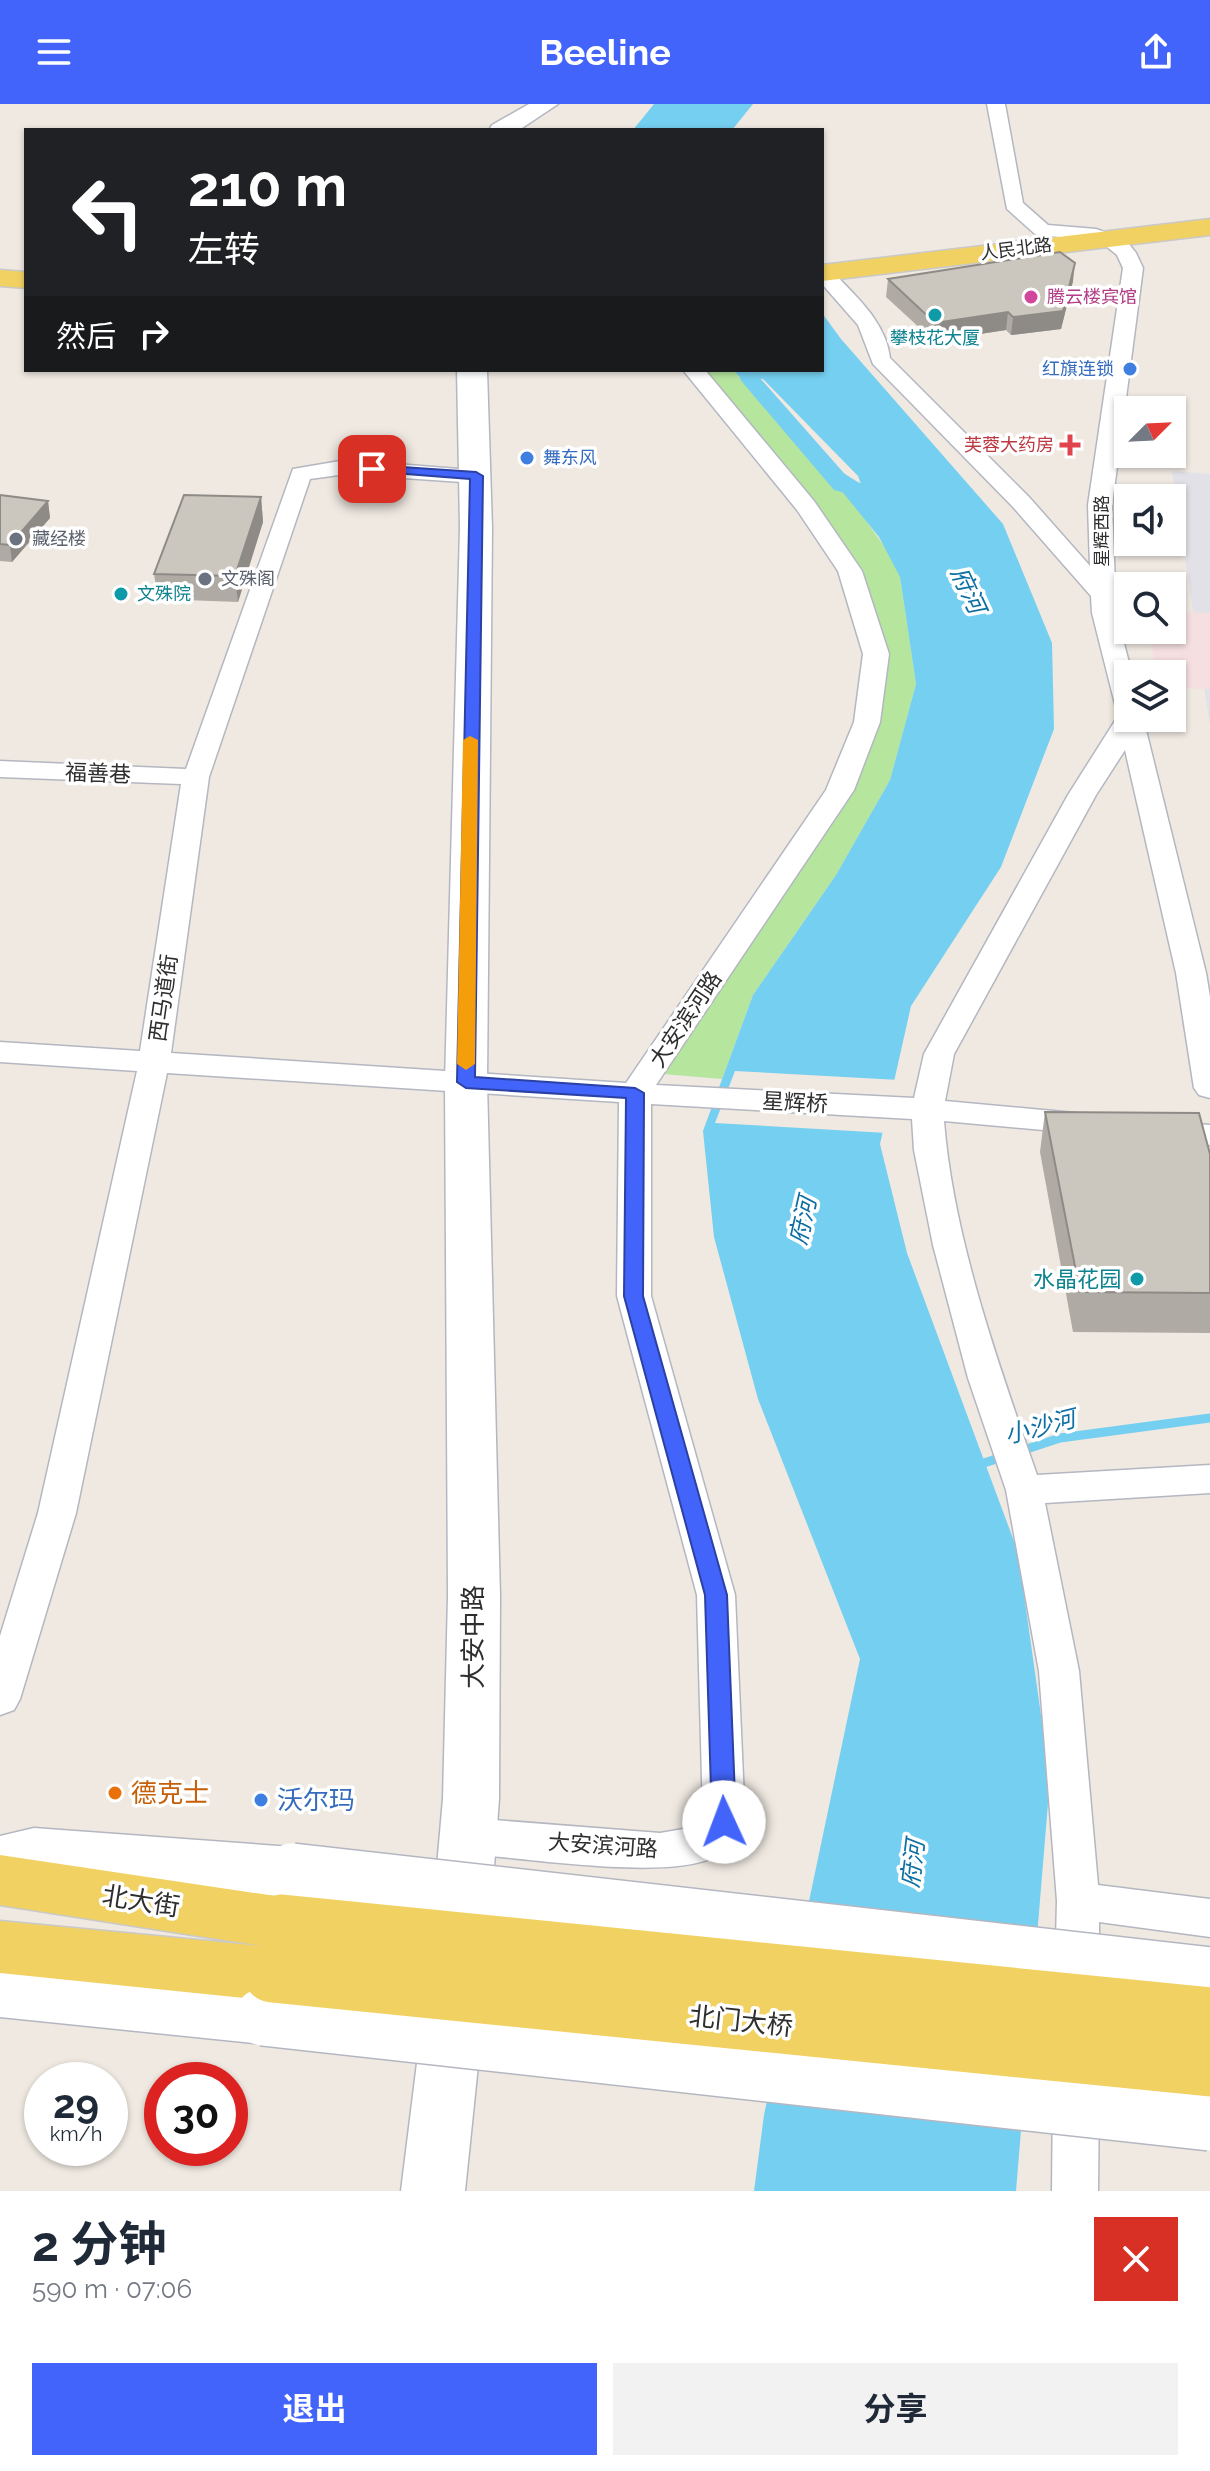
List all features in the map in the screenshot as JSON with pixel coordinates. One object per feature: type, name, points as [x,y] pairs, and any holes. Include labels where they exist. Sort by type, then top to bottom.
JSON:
[{"type":"main road","name":"人民北路","points":[[824,265],[1040,229],[1210,212]]},
{"type":"main road","name":"人民北路","points":[[824,265],[1210,227]]},
{"type":"main road","points":[[0,264],[24,265]]},
{"type":"main road","points":[[0,278],[24,280]]},
{"type":"main road","name":"北大街","points":[[0,1880],[277,1947]]},
{"type":"main road","points":[[0,1947],[277,1947],[1210,2016]]},
{"type":"main road","name":"北门大桥","points":[[277,1947],[1210,2068]]},
{"type":"street","points":[[504,128],[546,104]]},
{"type":"street","points":[[996,104],[1000,138],[1013,184],[1014,205],[1040,229],[1112,238]]},
{"type":"street","name":"星辉西路","points":[[1112,238],[1129,254],[1133,268],[1100,505],[1104,613],[1115,660]]},
{"type":"street","points":[[824,265],[880,348],[880,360],[1021,502],[1104,596]]},
{"type":"street","name":"大安中路","points":[[433,2191],[448,2076],[468,1836],[474,1596],[466,1082],[476,476],[472,372]]},
{"type":"street","name":"大安滨河路","points":[[468,1836],[660,1851],[700,1844],[724,1822],[716,1595],[634,1296],[635,1093],[840,790],[867,722],[876,654],[850,571],[806,506],[696,372]]},
{"type":"street","name":"西马道街","points":[[0,1699],[57,1513],[154,1062],[196,777],[301,474],[346,467],[476,476]]},
{"type":"street","points":[[1075,2191],[1078,1901],[1059,1671],[1015,1466],[986,1378],[950,1245],[930,1150],[912,1108],[1082,795],[1120,732]]},
{"type":"street","name":"星辉西路","points":[[1133,732],[1200,974],[1210,1088]]},
{"type":"street","name":"福善巷","points":[[0,769],[196,777]]},
{"type":"street","name":"星辉桥","points":[[0,1052],[912,1108],[1210,1135]]},
{"type":"street","points":[[1015,1466],[1210,1479]]},
{"type":"street","points":[[0,1861],[34,1853],[277,1947],[1210,2122]]},
{"type":"street","points":[[1078,1901],[1210,1918]]},
{"type":"street","points":[[0,1990],[277,1947],[1210,1976]]},
{"type":"shaded area","points":[[1172,471],[1210,474],[1210,726],[1185,556],[1186,484],[1174,484]]},
{"type":"shaded area","points":[[1186,612],[1210,613],[1210,689],[1186,688],[1186,660],[1154,660],[1151,644],[1186,644]]},
{"type":"green space","points":[[702,372],[735,372],[843,489],[892,557],[900,577],[916,684],[890,780],[836,875],[753,995],[722,1079],[663,1074],[873,720],[862,583]]},
{"type":"water","points":[[654,104],[753,104],[734,128],[635,128]]},
{"type":"water","name":"府河","points":[[824,316],[1003,524],[1052,643],[1054,729],[1001,867],[911,1006],[880,1144],[907,1253],[1018,1552],[1050,1779],[1016,2191],[754,2191],[764,2115],[860,1659],[758,1399],[714,1237],[703,1131],[753,995],[836,875],[890,780],[916,684],[900,577],[879,537],[827,473],[840,471],[861,484],[858,476],[763,379],[754,378],[779,405],[768,407],[735,372],[824,372]]},
{"type":"water","points":[[782,407],[837,467],[824,470],[770,409]]},
{"type":"pier","points":[[735,1071],[899,1080],[887,1133],[715,1123]]},
{"type":"building","points":[[1060,252],[1075,263],[1063,311],[1013,317],[1008,312],[935,323],[888,279]]},
{"type":"building","points":[[0,495],[48,501],[10,545],[0,544]]},
{"type":"building","points":[[184,495],[261,497],[235,576],[154,574]]},
{"type":"building","name":"水晶花园","points":[[1045,1112],[1199,1113],[1210,1154],[1210,1293],[1080,1292]]},
{"type":"waterway","points":[[753,372],[750,379],[842,485],[865,492]]},
{"type":"waterway","name":"小沙河","points":[[975,1466],[1060,1438],[1210,1418]]},
{"type":"slow traffic","points":[[466,1064],[470,740]]},
{"type":"place","name":"腾云楼宾馆","points":[[1031,297]]},
{"type":"place","name":"攀枝花大厦","points":[[935,315]]},
{"type":"place","name":"红旗连锁","points":[[1130,369]]},
{"type":"place","name":"芙蓉大药房","points":[[1070,445]]},
{"type":"place","name":"舞东风","points":[[527,458]]},
{"type":"place","name":"藏经楼","points":[[16,539]]},
{"type":"place","name":"文殊阁","points":[[205,579]]},
{"type":"place","name":"文殊院","points":[[121,594]]},
{"type":"place","name":"水晶花园","points":[[1137,1279]]},
{"type":"place","name":"德克士","points":[[115,1793]]},
{"type":"place","name":"沃尔玛","points":[[261,1800]]},
{"type":"route","points":[[372,469],[476,476],[466,1082],[635,1093],[632,1209],[634,1296],[716,1595],[724,1822]]}]
